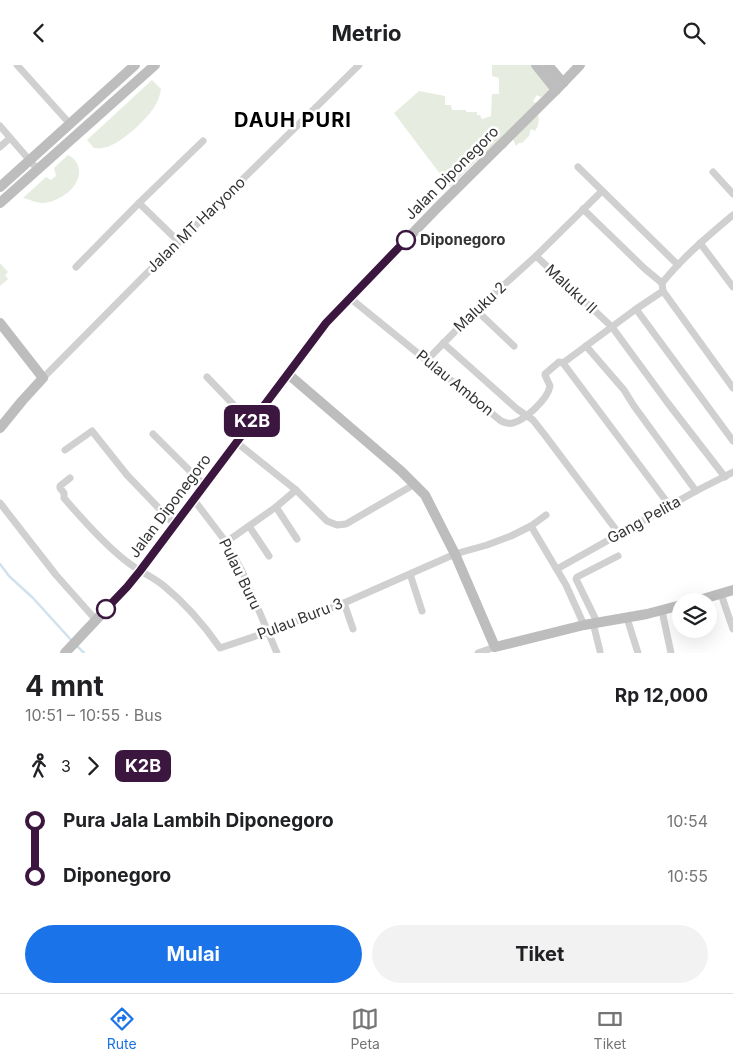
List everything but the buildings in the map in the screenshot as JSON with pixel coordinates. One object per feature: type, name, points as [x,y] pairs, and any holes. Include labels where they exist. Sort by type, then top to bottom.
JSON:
[{"type":"main road","points":[[0,187],[135,65]]},
{"type":"main road","points":[[0,203],[155,65]]},
{"type":"main road","points":[[536,65],[560,87]]},
{"type":"main road","points":[[548,65],[560,87]]},
{"type":"main road","name":"Jalan Diponegoro","points":[[68,650],[140,571],[326,323],[580,65]]},
{"type":"main road","points":[[0,323],[43,378],[0,427]]},
{"type":"main road","points":[[288,374],[415,484],[429,503],[455,554],[495,647],[591,623],[627,618],[672,608]]},
{"type":"main road","points":[[717,595],[733,591]]},
{"type":"street","points":[[17,65],[70,124]]},
{"type":"street","name":"Jalan MT Haryono","points":[[43,378],[359,65]]},
{"type":"street","points":[[0,126],[38,170]]},
{"type":"street","points":[[0,147],[10,138]]},
{"type":"street","points":[[76,267],[203,141]]},
{"type":"street","points":[[578,167],[678,265]]},
{"type":"street","points":[[713,172],[733,194]]},
{"type":"street","name":"Maluku II","points":[[602,191],[536,256],[612,327],[725,477]]},
{"type":"street","points":[[139,203],[179,242]]},
{"type":"street","points":[[583,209],[662,283],[664,291],[733,388]]},
{"type":"street","points":[[662,283],[700,243],[733,215]]},
{"type":"street","points":[[700,243],[733,287]]},
{"type":"street","name":"Maluku 2","points":[[427,360],[476,309],[536,256]]},
{"type":"street","name":"Pulau Ambon","points":[[350,297],[506,423],[513,423],[527,415],[543,400],[550,390],[545,374],[559,362],[563,363],[636,309],[664,291]]},
{"type":"street","points":[[476,309],[514,346]]},
{"type":"street","points":[[636,309],[733,441]]},
{"type":"street","points":[[443,343],[517,409],[533,420],[620,535]]},
{"type":"street","points":[[586,346],[623,388],[696,491]]},
{"type":"street","points":[[563,363],[670,506]]},
{"type":"street","points":[[207,377],[251,423]]},
{"type":"street","points":[[65,451],[92,431],[127,475],[175,525]]},
{"type":"street","points":[[154,434],[205,486]]},
{"type":"street","points":[[236,442],[296,490],[328,521],[337,525],[346,524],[415,484]]},
{"type":"street","name":"Gang Pelita","points":[[557,569],[696,491],[733,473]]},
{"type":"street","name":"Pulau Buru 3","points":[[70,478],[60,487],[65,494],[64,498],[100,537],[125,560],[164,585],[191,610],[221,651],[344,603],[455,554],[511,536],[532,526],[546,515]]},
{"type":"street","points":[[226,541],[276,507],[296,490]]},
{"type":"street","name":"Pulau Buru","points":[[194,500],[226,541],[242,571],[277,653]]},
{"type":"street","points":[[0,503],[56,575],[96,620]]},
{"type":"street","points":[[276,507],[297,539]]},
{"type":"street","points":[[249,525],[270,557]]},
{"type":"street","points":[[532,526],[566,585],[591,623]]},
{"type":"street","points":[[600,651],[576,577],[618,556]]},
{"type":"street","points":[[410,574],[422,611]]},
{"type":"street","points":[[721,594],[733,629]]},
{"type":"street","points":[[344,603],[353,629]]},
{"type":"street","points":[[662,611],[671,653]]},
{"type":"street","points":[[627,618],[638,653]]},
{"type":"street","points":[[478,653],[495,647]]},
{"type":"shaded area","points":[[492,65],[531,65],[549,87],[549,92],[540,97],[537,95],[533,101],[536,103],[539,117],[537,127],[535,131],[531,129],[529,136],[522,143],[516,146],[513,139],[508,141],[507,147],[504,149],[495,148],[483,160],[479,158],[450,187],[394,113],[419,91],[445,96],[445,105],[451,105],[452,110],[477,112],[477,115],[480,115],[482,119],[491,116],[492,94],[499,94],[499,78],[492,76]]},
{"type":"shaded area","points":[[152,80],[161,89],[157,102],[147,117],[116,143],[101,148],[94,148],[87,140]]},
{"type":"shaded area","points":[[68,155],[78,165],[79,176],[67,193],[55,200],[40,203],[23,198],[46,177],[51,180],[56,176],[54,168]]},
{"type":"shaded area","points":[[0,263],[8,272],[5,275],[8,279],[0,286]]},
{"type":"waterway","points":[[0,564],[9,576],[33,598],[72,641]]},
{"type":"waterway","points":[[76,645],[84,653]]},
{"type":"bus line","name":"K2B","points":[[106,609],[140,571],[326,323],[406,240]]},
{"type":"place","name":"Diponegoro","points":[[406,240]]},
{"type":"district","name":"DAUH PURI","points":[[293,120]]}]
